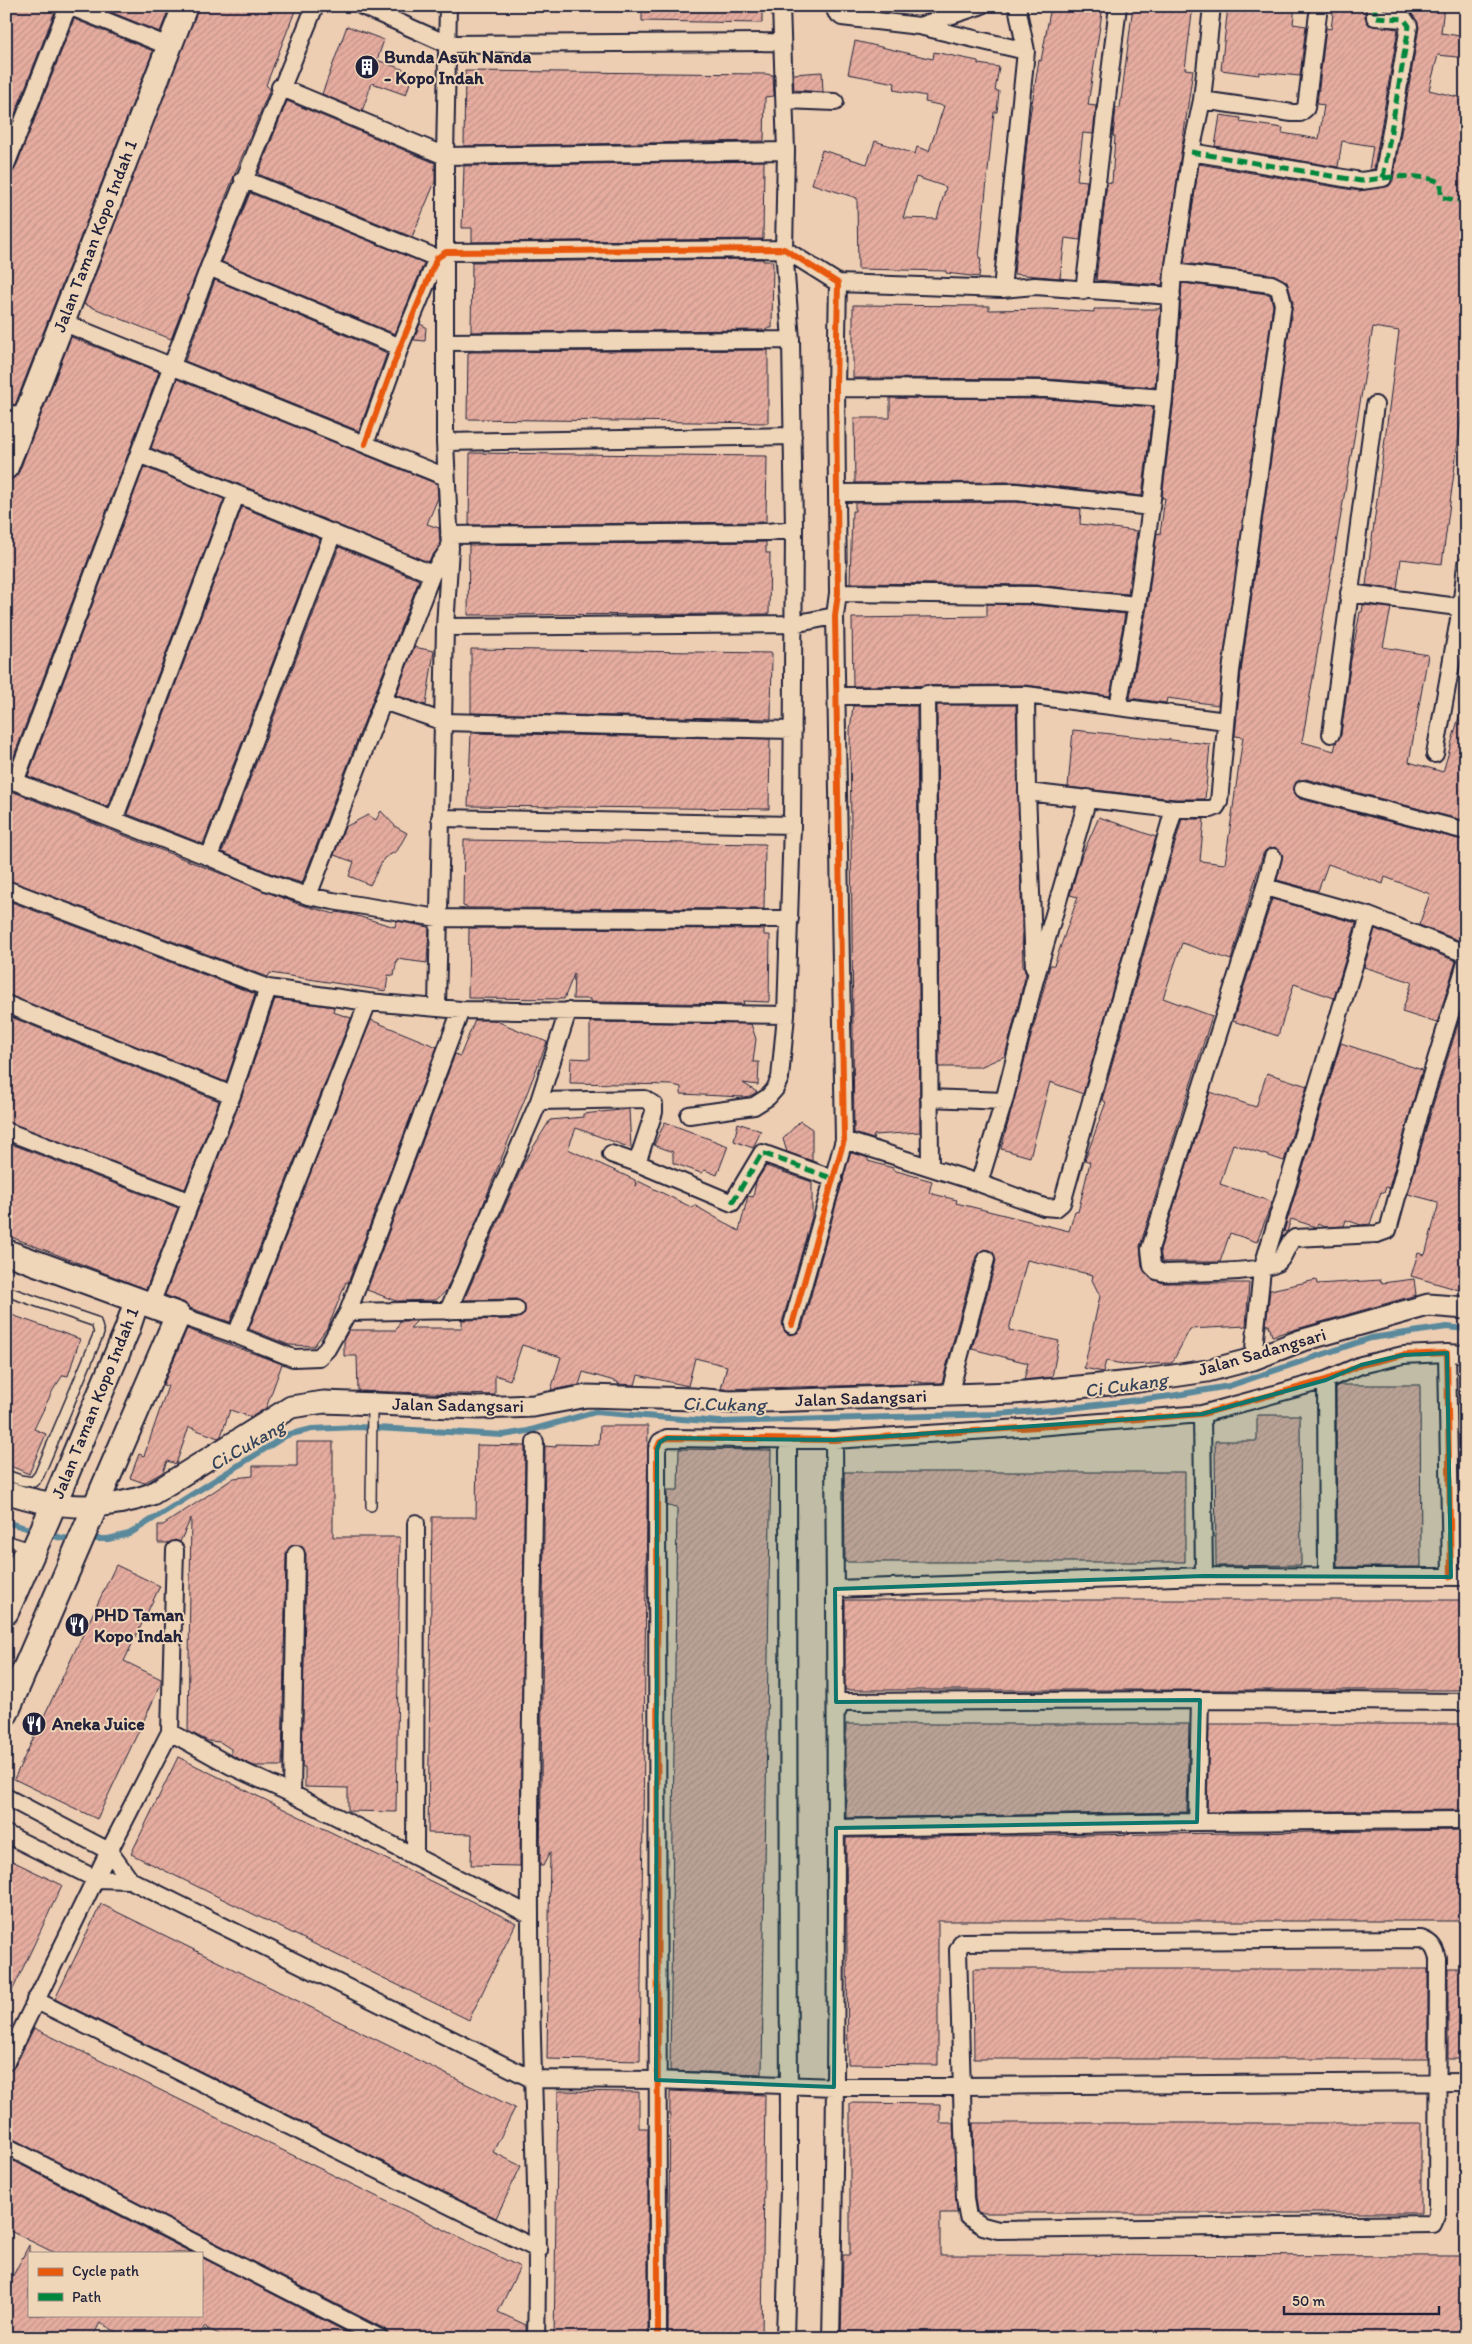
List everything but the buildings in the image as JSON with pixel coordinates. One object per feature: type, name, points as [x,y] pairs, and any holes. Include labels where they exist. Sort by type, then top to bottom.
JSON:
[{"type":"main road","name":"Jalan Taman Kopo Indah 1","points":[[6,467],[15,416],[62,322],[185,6]]},
{"type":"main road","name":"Jalan Taman Kopo Indah 1","points":[[6,1252],[178,1315]]},
{"type":"main road","name":"Jalan Taman Kopo Indah 1","points":[[6,1612],[28,1547],[50,1512],[127,1330],[144,1302]]},
{"type":"main road","points":[[6,1713],[178,1315]]},
{"type":"street","points":[[6,165],[68,6],[168,46]]},
{"type":"street","points":[[315,6],[243,179],[139,454],[10,780],[209,857],[266,882],[308,896],[438,918],[790,920]]},
{"type":"street","points":[[362,6],[447,44],[782,42]]},
{"type":"street","points":[[437,1008],[445,627],[450,541],[446,477],[445,342],[441,255],[448,6]]},
{"type":"street","points":[[689,1115],[754,1106],[775,1090],[780,1078],[786,1015],[792,825],[794,529],[791,340],[784,250],[786,151],[781,6]]},
{"type":"street","points":[[834,6],[836,12],[842,16],[919,26],[1026,51]]},
{"type":"street","points":[[919,26],[980,6]]},
{"type":"street","points":[[1002,288],[1026,51],[1016,6]]},
{"type":"street","points":[[1084,291],[1118,6]]},
{"type":"street","points":[[1118,706],[1137,606],[1151,507],[1164,398],[1173,272],[1202,100],[1212,6]]},
{"type":"street","points":[[1202,100],[1300,113],[1306,108],[1319,6]]},
{"type":"street","points":[[1192,152],[1361,182],[1383,178],[1409,26],[1404,19],[1375,17],[1375,6]]},
{"type":"street","points":[[280,87],[445,156],[786,151]]},
{"type":"street","points":[[785,100],[835,102]]},
{"type":"street","points":[[243,179],[441,255],[784,250],[838,283],[1002,288],[1035,286],[1172,296]]},
{"type":"street","points":[[365,444],[400,347],[441,255]]},
{"type":"street","points":[[209,267],[400,347]]},
{"type":"street","points":[[1027,792],[1174,809],[1211,808],[1216,806],[1220,796],[1231,670],[1283,304],[1279,288],[1271,284],[1173,272]]},
{"type":"street","points":[[792,1325],[844,1140],[835,616],[838,593],[836,388],[838,283]]},
{"type":"street","points":[[62,322],[446,477]]},
{"type":"street","points":[[445,342],[791,340]]},
{"type":"street","points":[[836,388],[1047,389],[1164,398]]},
{"type":"street","points":[[1331,734],[1348,593],[1375,404]]},
{"type":"street","points":[[445,442],[793,436]]},
{"type":"street","points":[[139,454],[432,574]]},
{"type":"street","points":[[838,493],[1016,492],[1151,507]]},
{"type":"street","points":[[114,820],[236,495]]},
{"type":"street","points":[[450,541],[768,532],[794,529]]},
{"type":"street","points":[[209,857],[334,533]]},
{"type":"street","points":[[308,896],[432,574],[450,541]]},
{"type":"street","points":[[1435,754],[1463,608],[1466,565]]},
{"type":"street","points":[[838,593],[1036,595],[1137,606]]},
{"type":"street","points":[[1348,593],[1463,608]]},
{"type":"street","points":[[445,627],[793,624],[835,616]]},
{"type":"street","points":[[837,696],[927,694],[1026,695],[1226,721]]},
{"type":"street","points":[[927,694],[930,1168]]},
{"type":"street","points":[[1026,695],[1027,792],[1034,983]]},
{"type":"street","points":[[383,701],[444,722],[793,730]]},
{"type":"street","points":[[1304,789],[1466,832]]},
{"type":"street","points":[[979,1183],[1004,1102],[1034,983],[1088,798]]},
{"type":"street","points":[[844,1140],[979,1183],[1044,1207],[1056,1208],[1062,1203],[1174,809]]},
{"type":"street","points":[[440,818],[792,825]]},
{"type":"street","points":[[1273,857],[1150,1256],[1152,1266],[1157,1271],[1165,1273],[1262,1269],[1278,1263],[1291,1240],[1295,1238],[1377,1234],[1388,1230],[1423,1102],[1466,963]]},
{"type":"street","points":[[1265,887],[1369,916],[1466,954]]},
{"type":"street","points":[[6,889],[268,988],[368,1002],[461,1010],[786,1015]]},
{"type":"street","points":[[1253,1358],[1262,1269],[1369,916]]},
{"type":"street","points":[[144,1302],[191,1202],[232,1095],[268,988]]},
{"type":"street","points":[[236,1335],[368,1002]]},
{"type":"street","points":[[6,1004],[232,1095]]},
{"type":"street","points":[[178,1315],[236,1335],[293,1358],[319,1357],[327,1349],[348,1312],[461,1010]]},
{"type":"street","points":[[448,1311],[539,1101],[568,1011]]},
{"type":"street","points":[[929,1098],[1004,1102]]},
{"type":"street","points":[[539,1101],[645,1099],[651,1101],[654,1105],[654,1112],[637,1163]]},
{"type":"street","points":[[6,1131],[191,1202]]},
{"type":"street","points":[[611,1154],[732,1202],[762,1153],[834,1179]]},
{"type":"street","points":[[948,1395],[986,1259]]},
{"type":"street","name":"Jalan Sadangsari","points":[[6,1492],[50,1512],[91,1515],[152,1494],[291,1406],[324,1402],[372,1411],[534,1406],[587,1396],[730,1402],[1014,1393],[1132,1382],[1207,1370],[1253,1358],[1300,1341],[1419,1307],[1428,1305],[1466,1308]]},
{"type":"street","points":[[348,1312],[516,1309]]},
{"type":"street","points":[[835,1589],[1204,1576],[1458,1577],[1447,1353]]},
{"type":"street","points":[[658,2338],[656,2080],[657,1449],[660,1442],[667,1438],[834,1440],[1202,1414],[1326,1380],[1361,1364],[1403,1355],[1465,1354]]},
{"type":"street","points":[[1326,1380],[1327,1576]]},
{"type":"street","points":[[1202,1414],[1204,1576]]},
{"type":"street","points":[[786,2338],[789,2189],[790,1763],[788,1440]]},
{"type":"street","points":[[831,2338],[836,1828],[834,1440]]},
{"type":"street","points":[[535,1442],[530,1915],[532,2079],[539,2250],[536,2338]]},
{"type":"street","points":[[415,1856],[416,1522]]},
{"type":"street","points":[[6,2062],[109,1851],[170,1732],[175,1550]]},
{"type":"street","points":[[292,1794],[296,1554]]},
{"type":"street","points":[[836,1714],[842,1702],[1200,1700],[1466,1702]]},
{"type":"street","points":[[1197,1822],[1200,1700]]},
{"type":"street","points":[[170,1732],[230,1766],[292,1794],[530,1915]]},
{"type":"street","points":[[6,1797],[109,1851],[130,1880]]},
{"type":"street","points":[[836,1828],[1466,1820]]},
{"type":"street","points":[[6,1834],[96,1879],[130,1880],[532,2079],[656,2080],[834,2087],[1466,2082]]},
{"type":"street","points":[[1422,1939],[1430,1942],[1436,1950],[1438,1959],[1436,2082],[1437,2215],[1433,2224],[1429,2226],[1018,2230],[998,2230],[983,2226],[968,2217],[965,2199],[958,1950],[962,1942],[968,1940],[1422,1939]]},
{"type":"street","points":[[35,2000],[539,2250]]},
{"type":"street","points":[[6,2146],[380,2338]]},
{"type":"lane","points":[[6,1291],[96,1322],[99,1333],[39,1475],[33,1482],[6,1475]]},
{"type":"lane","points":[[372,1411],[372,1506]]},
{"type":"lane","points":[[6,1540],[28,1547],[6,1572]]},
{"type":"highlighted area","points":[[1447,1353],[1451,1577],[1204,1576],[835,1589],[836,1702],[1200,1700],[1197,1822],[836,1828],[834,2087],[656,2080],[657,1449],[660,1442],[667,1438],[834,1440],[1202,1414],[1326,1380],[1361,1365],[1403,1355]]},
{"type":"waterway","name":"Ci Cukang","points":[[88,1539],[108,1539],[129,1534],[287,1435],[312,1429],[358,1427],[503,1435],[528,1431],[595,1412],[719,1422],[997,1414],[1054,1410],[1171,1396],[1229,1386],[1371,1338],[1447,1327],[1466,1329]]},
{"type":"waterway","name":"Ci Cukang","points":[[6,1522],[36,1531]]},
{"type":"waterway","name":"Ci Cukang","points":[[46,1534],[75,1539]]},
{"type":"marked path","points":[[1191,152],[1361,181],[1383,178],[1409,26],[1404,19],[1375,17],[1375,6]]},
{"type":"marked path","points":[[1383,178],[1413,177],[1436,180],[1441,183],[1441,197],[1466,202]]},
{"type":"marked path","points":[[732,1203],[762,1153],[834,1179]]},
{"type":"cycle path","points":[[365,444],[400,347],[437,258],[446,252],[784,249],[838,283],[836,388],[838,593],[835,616],[844,1140],[792,1325]]},
{"type":"cycle path","points":[[658,2338],[657,1449],[660,1442],[667,1438],[834,1440],[1202,1414],[1326,1380],[1361,1365],[1403,1355],[1447,1353],[1451,1577]]},
{"type":"place","name":"Bunda Asuh Nanda - Kopo Indah","points":[[367,67]]},
{"type":"place","name":"PHD Taman Kopo Indah","points":[[77,1625]]},
{"type":"place","name":"Aneka Juice","points":[[34,1724]]}]
